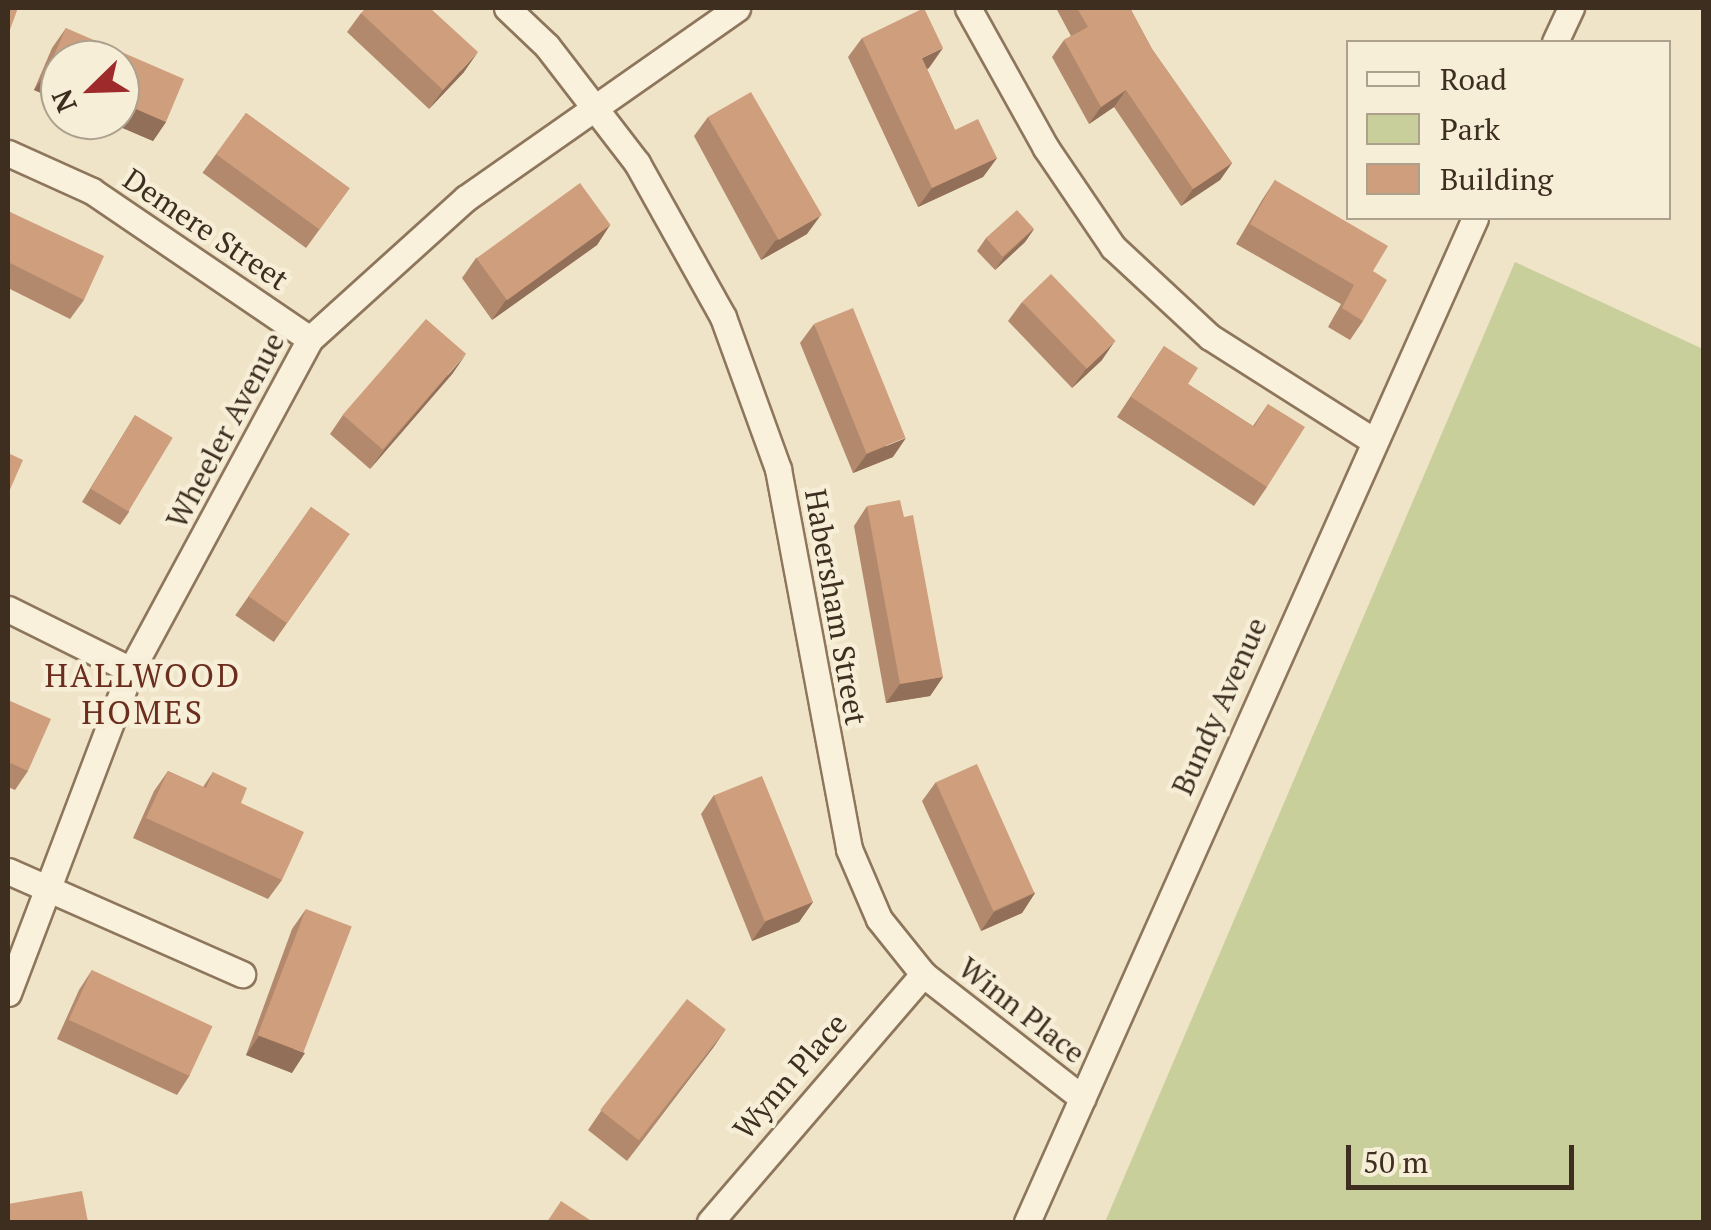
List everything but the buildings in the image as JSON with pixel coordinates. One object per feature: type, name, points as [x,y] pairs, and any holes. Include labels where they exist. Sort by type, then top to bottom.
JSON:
[{"type":"street","name":"Habersham Street","points":[[507,8],[637,163],[723,317],[778,469],[850,849],[879,920],[923,974]]},
{"type":"street","name":"Wheeler Avenue","points":[[8,994],[52,888],[131,670],[310,339],[466,198],[592,105],[738,8]]},
{"type":"street","points":[[968,8],[1046,148],[1113,247],[1210,337],[1372,440]]},
{"type":"street","points":[[1556,40],[1572,8]]},
{"type":"street","name":"Demere Street","points":[[8,154],[92,192],[310,339]]},
{"type":"street","name":"Bundy Avenue","points":[[1027,1222],[1473,220]]},
{"type":"street","points":[[8,609],[131,670]]},
{"type":"street","points":[[8,872],[242,974]]},
{"type":"street","name":"Winn Place","points":[[923,974],[1082,1098]]},
{"type":"street","name":"Wynn Place","points":[[710,1222],[923,974]]},
{"type":"green space","points":[[1515,262],[1703,349],[1703,1222],[1105,1222]]},
{"type":"district","name":"HALLWOOD HOMES","points":[[143,694]]}]
